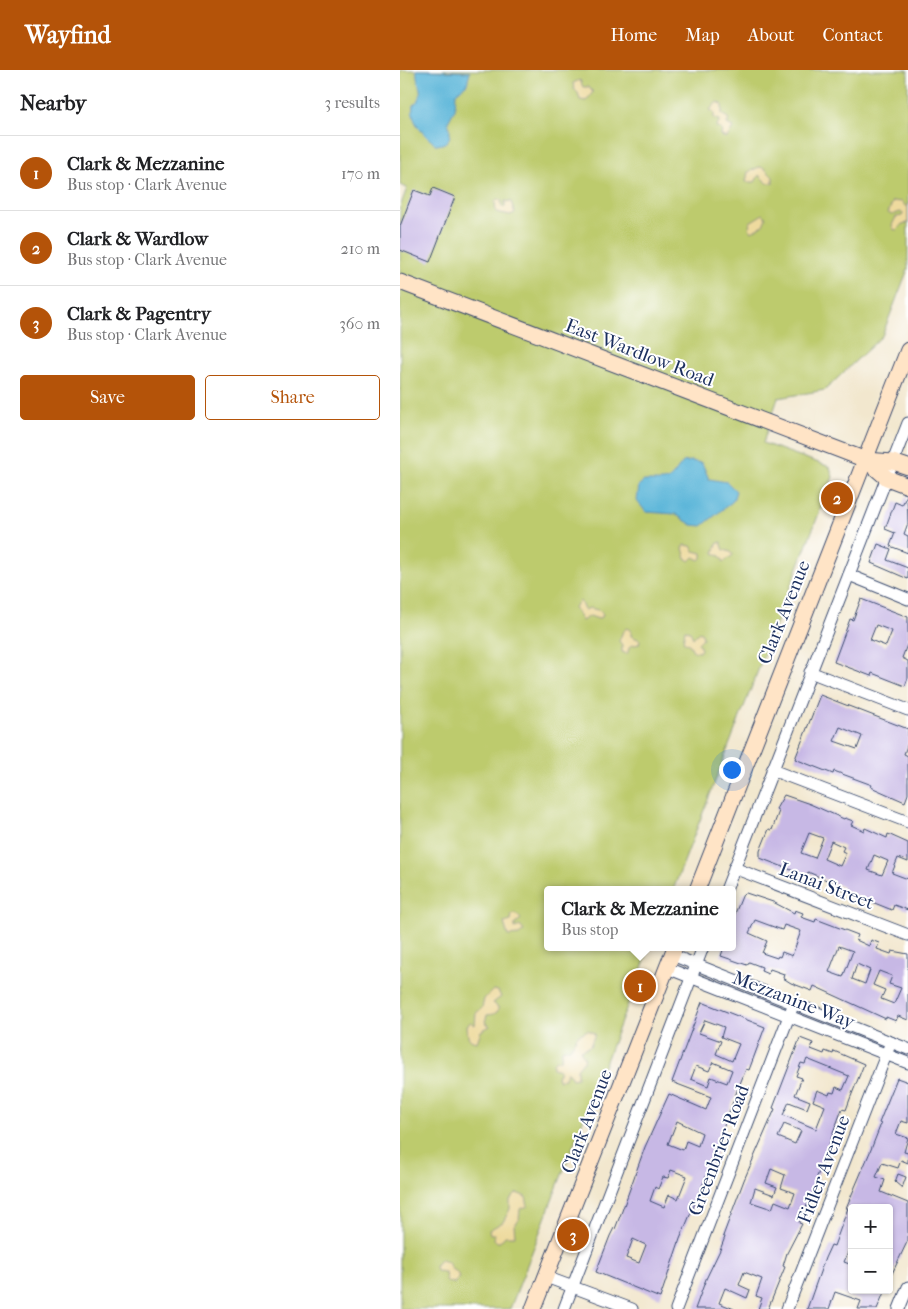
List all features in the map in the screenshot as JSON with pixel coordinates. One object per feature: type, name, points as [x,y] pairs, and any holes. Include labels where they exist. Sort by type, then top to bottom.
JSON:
[{"type":"main road","name":"East Wardlow Road","points":[[400,282],[866,460],[893,462],[908,467]]},
{"type":"main road","name":"Clark Avenue","points":[[699,886],[751,747],[908,350]]},
{"type":"main road","name":"East Wardlow Road","points":[[866,460],[887,478],[908,486]]},
{"type":"main road","name":"Clark Avenue","points":[[533,1309],[671,957]]},
{"type":"street","points":[[727,886],[908,423]]},
{"type":"street","points":[[849,575],[908,599]]},
{"type":"street","points":[[810,672],[908,710]]},
{"type":"street","points":[[772,770],[908,822]]},
{"type":"street","name":"Lanai Street","points":[[734,868],[908,935]]},
{"type":"street","points":[[564,1309],[702,951]]},
{"type":"street","name":"Mezzanine Way","points":[[671,957],[697,964],[908,1049]]},
{"type":"street","name":"Mezzanine Way","points":[[671,957],[692,978],[908,1063]]},
{"type":"street","name":"Greenbrier Road","points":[[676,1309],[794,1003]]},
{"type":"street","name":"Fidler Avenue","points":[[787,1309],[891,1042]]},
{"type":"street","points":[[546,1277],[632,1309]]},
{"type":"street","points":[[900,1309],[908,1287]]},
{"type":"green space","points":[[400,70],[908,70],[908,269],[882,336],[825,390],[778,398],[763,443],[830,467],[833,477],[675,886],[544,886],[544,951],[648,951],[510,1309],[400,1309],[400,207],[407,188],[400,185]]},
{"type":"sand","points":[[580,80],[583,87],[588,87],[593,92],[586,101],[580,100],[578,93],[574,89],[573,83]]},
{"type":"sand","points":[[717,102],[722,104],[722,114],[729,119],[727,124],[733,127],[727,138],[721,136],[722,130],[716,127],[720,120],[714,118],[714,112],[710,110]]},
{"type":"sand","points":[[759,167],[764,168],[773,177],[773,183],[767,183],[759,175],[755,182],[746,182],[748,172]]},
{"type":"sand","points":[[501,200],[502,207],[505,207],[505,201],[511,202],[515,213],[510,215],[496,212],[495,201]]},
{"type":"sand","points":[[893,201],[902,202],[906,207],[908,203],[908,223],[902,224],[897,230],[893,229],[892,225],[896,217],[902,216],[903,213],[900,212],[892,215],[888,213]]},
{"type":"sand","points":[[763,214],[766,218],[763,225],[752,232],[749,228],[750,222]]},
{"type":"sand","points":[[721,542],[724,550],[731,552],[733,555],[724,562],[720,556],[714,553],[717,544]]},
{"type":"sand","points":[[685,545],[691,546],[694,551],[702,553],[702,558],[700,560],[694,557],[690,561],[686,559],[683,548]]},
{"type":"sand","points":[[580,601],[584,610],[590,608],[601,611],[603,616],[598,619],[590,616],[582,621],[574,607]]},
{"type":"sand","points":[[627,628],[631,631],[631,636],[640,640],[639,644],[630,646],[627,654],[622,652],[622,645],[619,641],[623,631]]},
{"type":"sand","points":[[685,630],[690,631],[693,638],[699,632],[702,634],[703,638],[698,643],[701,649],[699,652],[693,651],[690,645],[683,641]]},
{"type":"sand","points":[[512,914],[516,914],[521,919],[515,924],[515,928],[520,926],[524,931],[519,935],[508,936],[504,923],[511,921]]},
{"type":"sand","points":[[493,990],[498,991],[501,997],[493,1003],[498,1007],[498,1011],[487,1015],[485,1022],[490,1026],[481,1031],[477,1042],[473,1041],[469,1039],[467,1025],[471,1022],[475,1025],[476,1013],[482,1008],[484,999]]},
{"type":"sand","points":[[588,1030],[595,1034],[590,1046],[580,1050],[585,1059],[577,1069],[577,1078],[572,1079],[567,1071],[565,1079],[559,1080],[557,1077],[560,1070],[553,1068],[553,1063],[556,1060],[561,1060],[562,1050],[570,1048],[578,1035]]},
{"type":"sand","points":[[517,1193],[526,1197],[528,1206],[520,1209],[519,1220],[514,1225],[515,1236],[505,1236],[500,1242],[497,1242],[494,1239],[495,1234],[490,1234],[489,1230],[503,1222],[510,1209],[510,1200]]},
{"type":"sand","points":[[440,1260],[448,1262],[451,1269],[457,1272],[459,1278],[454,1283],[446,1282],[445,1272],[436,1271],[435,1266]]},
{"type":"water","points":[[417,70],[470,72],[467,84],[456,93],[455,109],[448,122],[450,135],[445,143],[436,145],[416,123],[413,105],[420,97]]},
{"type":"water","points":[[683,462],[702,463],[709,479],[727,482],[736,491],[733,501],[702,526],[692,525],[675,514],[646,512],[637,501],[639,485],[644,481],[668,480]]},
{"type":"building","points":[[433,188],[455,197],[430,262],[400,250],[400,226],[414,190],[430,196]]},
{"type":"building","points":[[907,495],[908,523],[904,534],[908,536],[908,553],[890,546],[895,533],[885,529],[895,502],[902,505]]},
{"type":"building","points":[[878,544],[891,549],[887,560],[908,568],[908,579],[871,563]]},
{"type":"building","points":[[861,599],[908,617],[908,642],[902,658],[908,661],[908,678],[905,686],[872,673],[871,676],[834,662],[850,619],[853,620]],"holes":[[[876,625],[892,631],[886,646],[870,640]]]},
{"type":"building","points":[[820,695],[908,729],[908,743],[904,754],[908,756],[908,794],[905,802],[871,787],[872,785],[834,771],[833,774],[795,759]],"holes":[[[840,727],[862,736],[857,749],[834,741]]]},
{"type":"building","points":[[784,795],[853,821],[851,825],[864,831],[865,828],[887,838],[888,834],[908,843],[908,862],[898,858],[892,873],[908,879],[908,910],[894,905],[892,910],[842,890],[843,887],[808,872],[807,876],[760,858],[760,851],[769,829],[772,830],[779,811],[776,809]],"holes":[[[809,833],[823,838],[815,858],[801,853]],[[831,841],[844,847],[842,851],[846,853],[840,866],[824,859]],[[874,855],[888,861],[882,875],[868,870]]]},
{"type":"building","points":[[746,893],[773,902],[794,913],[795,910],[803,913],[801,917],[815,922],[816,919],[858,935],[856,940],[869,946],[871,940],[879,943],[877,949],[891,954],[892,951],[908,954],[908,1020],[898,1016],[896,1021],[886,1017],[886,1019],[814,986],[812,991],[791,983],[783,978],[784,974],[770,969],[768,974],[761,971],[762,967],[749,962],[747,965],[721,956],[723,951],[736,951],[736,911],[743,894]],"holes":[[[755,920],[782,930],[784,925],[801,931],[792,956],[782,952],[780,957],[778,956],[777,958],[762,953],[767,941],[749,933]],[[839,946],[853,951],[843,977],[829,972]],[[857,964],[870,970],[865,984],[852,979]],[[879,971],[892,976],[889,984],[901,988],[894,1004],[881,999],[885,990],[873,985]]]},
{"type":"building","points":[[702,1002],[765,1027],[749,1070],[746,1069],[737,1091],[718,1142],[720,1143],[680,1239],[660,1298],[596,1272],[610,1236],[615,1229],[645,1147],[669,1094],[706,1110],[711,1097],[672,1082]],"holes":[[[705,1020],[724,1027],[721,1037],[739,1044],[732,1061],[716,1054],[721,1041],[699,1033]],[[713,1062],[732,1070],[727,1083],[711,1077],[708,1086],[691,1079],[696,1066],[709,1071]],[[677,1121],[702,1133],[698,1146],[686,1141],[683,1150],[668,1144]],[[671,1170],[687,1176],[678,1199],[669,1195],[664,1207],[650,1201],[655,1187],[658,1189],[663,1177],[668,1178]],[[633,1239],[646,1245],[639,1263],[626,1258]]]},
{"type":"building","points":[[800,1038],[813,1043],[811,1049],[824,1054],[825,1051],[833,1054],[834,1051],[864,1064],[846,1110],[842,1109],[817,1177],[819,1179],[799,1223],[802,1224],[787,1253],[783,1266],[785,1267],[768,1309],[758,1309],[762,1298],[756,1296],[762,1279],[744,1272],[739,1285],[750,1290],[747,1298],[725,1288],[719,1303],[734,1309],[695,1309],[725,1237],[723,1236],[744,1180],[775,1109],[773,1108]],"holes":[[[807,1059],[849,1076],[843,1090],[836,1087],[834,1093],[830,1092],[829,1095],[817,1090],[813,1101],[825,1106],[816,1129],[783,1115],[789,1102],[807,1109],[810,1101],[795,1095],[802,1078],[796,1076],[801,1063],[805,1064]],[[784,1124],[801,1131],[795,1144],[778,1137]],[[771,1169],[785,1175],[781,1188],[795,1193],[790,1207],[775,1201],[772,1209],[751,1202],[755,1188],[774,1195],[777,1187],[766,1183]]]},
{"type":"building","points":[[897,1078],[908,1082],[908,1123],[901,1121],[896,1134],[908,1138],[904,1152],[908,1153],[908,1163],[901,1160],[898,1168],[882,1163],[876,1177],[885,1180],[881,1192],[908,1203],[908,1240],[893,1272],[893,1204],[848,1204],[848,1208],[846,1208],[881,1124],[879,1123]]},
{"type":"building","points":[[898,1174],[906,1177],[902,1188],[895,1182]]},
{"type":"building","points":[[848,1208],[848,1252],[844,1262],[848,1264],[848,1294],[883,1294],[877,1309],[858,1309],[861,1301],[835,1292],[829,1309],[807,1309],[825,1258],[831,1245],[834,1246]]},
{"type":"place","name":"Clark & Wardlow","points":[[837,498]]},
{"type":"place","name":"Clark & Mezzanine","points":[[640,986]]},
{"type":"place","name":"Clark & Pagentry","points":[[573,1235]]}]
